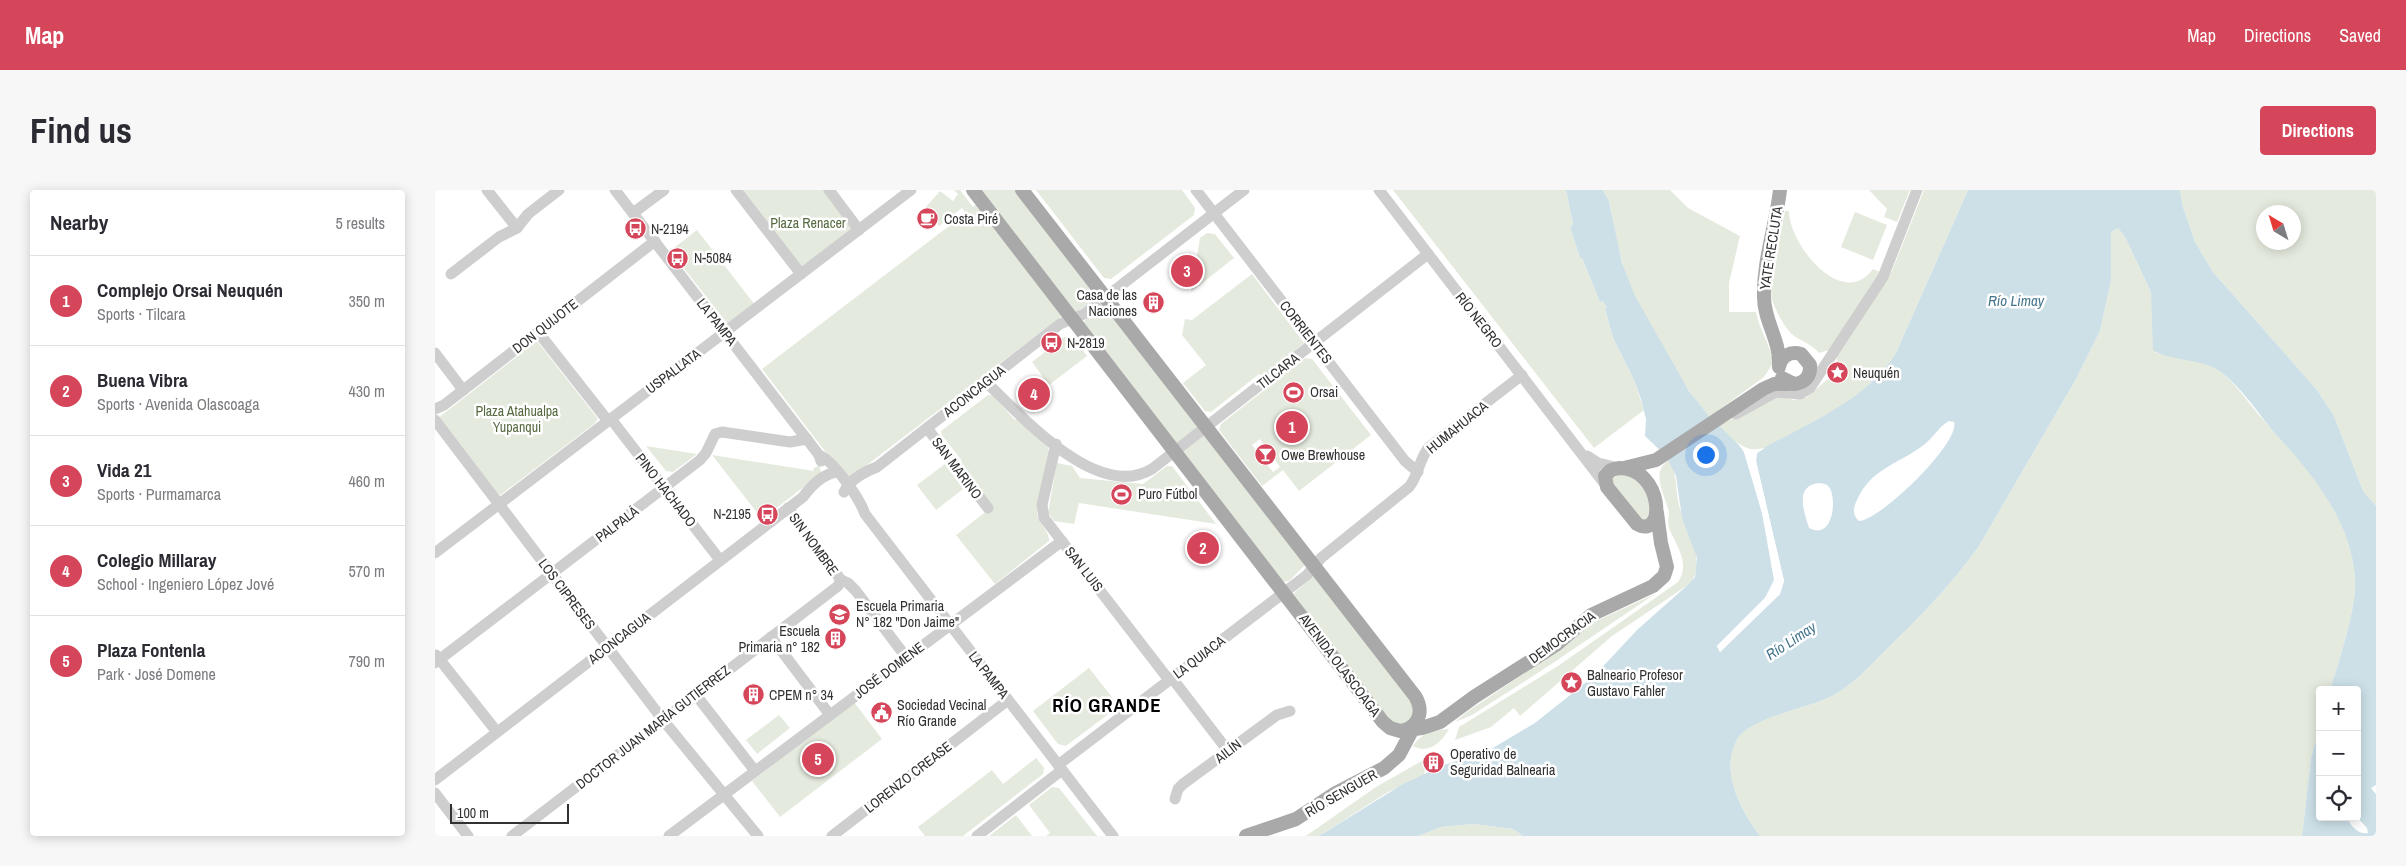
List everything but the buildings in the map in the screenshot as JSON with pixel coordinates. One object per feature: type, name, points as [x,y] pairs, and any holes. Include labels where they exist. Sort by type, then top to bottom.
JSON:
[{"type":"main road","name":"AVENIDA OLASCOAGA","points":[[973,190],[1383,722],[1395,730],[1411,728]]},
{"type":"main road","points":[[1023,190],[1415,696],[1421,709],[1411,728]]},
{"type":"main road","name":"YATE RECLUTA","points":[[1780,190],[1764,285],[1765,311],[1778,351],[1782,378],[1789,384]]},
{"type":"main road","name":"YATE RECLUTA","points":[[1621,468],[1647,464],[1659,459],[1774,384],[1799,384],[1809,374],[1808,360],[1787,348],[1773,334]]},
{"type":"main road","name":"YATE RECLUTA","points":[[1763,390],[1773,378],[1787,354],[1796,353]]},
{"type":"main road","points":[[1657,513],[1652,470],[1659,459]]},
{"type":"main road","points":[[1607,487],[1605,476],[1611,470],[1621,468]]},
{"type":"main road","name":"RÍO NEGRO","points":[[1621,468],[1641,475],[1653,490]]},
{"type":"main road","name":"RÍO NEGRO","points":[[1607,487],[1639,526],[1649,525],[1655,520],[1657,513]]},
{"type":"main road","name":"DEMOCRACIA","points":[[1411,728],[1440,722],[1474,697],[1557,644],[1591,614],[1643,592],[1657,583],[1666,572],[1667,563],[1661,544],[1657,513]]},
{"type":"main road","name":"RÍO SENGUER","points":[[1246,836],[1296,819],[1328,797],[1384,768],[1399,755],[1411,728]]},
{"type":"street","points":[[487,190],[517,228]]},
{"type":"street","points":[[451,274],[499,237],[517,228],[528,214],[559,190]]},
{"type":"street","name":"LA PAMPA","points":[[615,190],[807,439],[819,455],[821,462],[847,489],[856,508],[865,514],[1113,836]]},
{"type":"street","points":[[633,214],[664,190]]},
{"type":"street","points":[[735,190],[801,274]]},
{"type":"street","points":[[829,190],[859,230]]},
{"type":"street","name":"USPALLATA","points":[[435,553],[911,190]]},
{"type":"street","name":"CORRIENTES","points":[[1196,190],[1405,461],[1418,472]]},
{"type":"street","name":"ACONCAGUA","points":[[847,489],[869,476],[877,467],[1062,323],[1084,314],[1244,190]]},
{"type":"street","name":"RÍO NEGRO","points":[[1379,190],[1607,487]]},
{"type":"street","points":[[1721,419],[1776,392],[1799,394],[1810,388],[1883,276],[1917,190]]},
{"type":"street","name":"DON QUIJOTE","points":[[435,409],[463,390],[655,241]]},
{"type":"street","name":"TILCARA","points":[[986,382],[1055,444],[1091,469],[1119,476],[1145,473],[1428,254]]},
{"type":"street","name":"PINO HACHADO","points":[[538,332],[720,560]]},
{"type":"street","points":[[435,353],[463,390]]},
{"type":"street","name":"HUMAHUACA","points":[[1314,566],[1405,492],[1418,472],[1423,455],[1429,447],[1522,375]]},
{"type":"street","name":"LOS CIPRESES","points":[[435,420],[663,720],[758,836]]},
{"type":"street","name":"SAN MARINO","points":[[927,428],[988,508]]},
{"type":"street","name":"PALPALÁ","points":[[437,659],[552,574],[703,458],[713,436],[719,432],[793,442],[807,439]]},
{"type":"street","points":[[435,441],[445,433]]},
{"type":"street","name":"SAN LUIS","points":[[1055,444],[1042,509],[1047,522],[1228,751]]},
{"type":"street","name":"RÍO NEGRO","points":[[1580,450],[1598,462],[1621,468]]},
{"type":"street","name":"ACONCAGUA","points":[[435,780],[788,508],[803,497],[813,494],[833,475]]},
{"type":"street","name":"SIN NOMBRE","points":[[788,508],[841,580],[856,591],[906,657]]},
{"type":"street","name":"JOSÉ DOMENE","points":[[669,836],[1062,541]]},
{"type":"street","name":"LA QUIACA","points":[[977,836],[1171,679],[1308,574],[1314,566]]},
{"type":"street","name":"DOCTOR JUAN MARÍA GUTIERREZ","points":[[512,836],[773,636],[837,586],[841,580]]},
{"type":"street","points":[[773,636],[832,713]]},
{"type":"street","points":[[437,659],[497,732]]},
{"type":"street","points":[[696,694],[755,771]]},
{"type":"street","name":"LORENZO CREASE","points":[[832,836],[1008,700]]},
{"type":"street","name":"AILÍN","points":[[1175,799],[1180,787],[1277,714],[1290,711]]},
{"type":"street","points":[[435,793],[469,836]]},
{"type":"green space","name":"Plaza Renacer","points":[[741,190],[825,190],[852,228],[802,268]]},
{"type":"green space","points":[[954,190],[960,190],[973,207],[978,203],[1062,316],[850,478],[844,476],[762,369],[966,213],[962,208],[939,226],[925,208],[940,191],[953,201],[958,194]]},
{"type":"green space","points":[[979,190],[1017,190],[1097,297],[1076,312]]},
{"type":"green space","points":[[1036,190],[1182,190],[1195,208],[1194,215],[1111,279],[1104,278]]},
{"type":"green space","points":[[1393,190],[1566,190],[1573,224],[1570,227],[1580,258],[1582,258],[1600,302],[1603,301],[1607,308],[1605,310],[1613,338],[1634,380],[1644,410],[1594,448]]},
{"type":"green space","points":[[1603,190],[1670,190],[1688,208],[1740,236],[1729,283],[1729,312],[1756,312],[1773,363],[1764,377],[1716,412],[1723,423],[1778,396],[1794,400],[1807,397],[1829,378],[1838,381],[1842,380],[1836,357],[1892,271],[1924,190],[1968,190],[1896,353],[1883,370],[1854,397],[1820,419],[1765,448],[1754,449],[1747,448],[1730,437],[1712,420],[1676,371],[1660,344],[1645,318],[1626,276],[1609,201]]},
{"type":"green space","points":[[1869,190],[1910,190],[1897,222],[1884,217],[1887,209]]},
{"type":"green space","points":[[2180,190],[2376,190],[2376,506],[2363,491],[2334,416],[2317,390],[2213,272],[2195,242],[2183,207]]},
{"type":"green space","points":[[1785,211],[1789,211],[1791,225],[1807,255],[1819,268],[1833,278],[1847,282],[1860,280],[1873,269],[1882,273],[1829,350],[1819,353],[1788,330],[1779,316],[1772,299],[1773,268]]},
{"type":"green space","points":[[1855,212],[1887,225],[1873,260],[1841,247]]},
{"type":"green space","points":[[2118,228],[2125,237],[2151,292],[2156,353],[2204,363],[2218,370],[2229,380],[2307,470],[2334,510],[2344,531],[2351,554],[2355,591],[2347,634],[2331,686],[2316,686],[2316,741],[2311,758],[2302,836],[1760,836],[1739,802],[1731,776],[1733,750],[1738,738],[1754,724],[1830,697],[1853,682],[1922,614],[1946,588],[1979,546],[2076,379],[2100,331],[2111,281],[2111,232]]},
{"type":"green space","points":[[697,230],[755,305],[728,324],[670,251]]},
{"type":"green space","points":[[1207,233],[1215,234],[1234,258],[1191,292],[1200,238]]},
{"type":"green space","points":[[1252,274],[1304,343],[1262,377],[1259,374],[1211,412],[1205,411],[1183,383],[1206,365],[1182,335],[1185,319],[1192,320]]},
{"type":"green space","points":[[1103,305],[1195,420],[1198,428],[1178,443],[1175,443],[1083,322]]},
{"type":"green space","points":[[1064,337],[1074,338],[1087,356],[1049,385],[1032,362]]},
{"type":"green space","name":"Plaza Atahualpa Yupanqui","points":[[537,341],[598,419],[499,496],[438,418]]},
{"type":"green space","points":[[1305,358],[1312,359],[1371,435],[1299,491],[1283,470],[1262,486],[1219,430],[1221,424]],"holes":[[[1260,439],[1280,467],[1273,472],[1266,463],[1262,466],[1257,456],[1259,454],[1252,445]]]},
{"type":"green space","points":[[988,395],[992,395],[1015,420],[1018,418],[1048,447],[1049,452],[1037,513],[1039,521],[1048,534],[1049,541],[995,584],[956,535],[993,506],[960,463],[962,461],[941,431]]},
{"type":"green space","points":[[1204,435],[1305,565],[1289,581],[1283,582],[1182,452]]},
{"type":"green space","points":[[646,446],[697,454],[673,472],[666,471]]},
{"type":"green space","points":[[712,455],[814,471],[813,469],[819,465],[821,472],[762,519]]},
{"type":"green space","points":[[1669,460],[1675,477],[1679,505],[1696,554],[1697,564],[1691,583],[1612,636],[1520,716],[1514,708],[1491,727],[1455,740],[1459,727],[1558,666],[1678,582],[1682,575],[1683,561],[1669,528],[1669,513],[1659,478],[1663,465]]},
{"type":"green space","name":"Puro Fútbol","points":[[1057,463],[1072,466],[1080,478],[1143,484],[1167,466],[1172,466],[1216,524],[1079,503],[1074,524],[1054,521],[1048,513]]},
{"type":"green space","points":[[945,464],[963,489],[936,510],[917,485]]},
{"type":"green space","points":[[1623,472],[1644,485],[1653,509],[1645,524],[1609,480]]},
{"type":"green space","points":[[1314,576],[1416,707],[1409,723],[1393,725],[1293,594]]},
{"type":"green space","points":[[1655,594],[1472,715],[1455,722],[1567,644],[1594,622]]},
{"type":"green space","points":[[1089,668],[1119,706],[1066,746],[1058,744],[1033,711]]},
{"type":"green space","points":[[854,702],[882,739],[780,817],[752,781]]},
{"type":"green space","points":[[779,715],[790,728],[757,754],[746,740]]},
{"type":"green space","points":[[1449,729],[1434,746],[1424,749],[1413,746],[1428,733]]},
{"type":"green space","points":[[1036,758],[1044,768],[1043,774],[963,836],[925,836],[918,827],[992,770],[1003,784]]},
{"type":"green space","points":[[1427,758],[1424,775],[1388,792],[1319,836],[1306,836],[1376,787]]},
{"type":"green space","points":[[1052,787],[1059,788],[1097,836],[1046,836],[1050,833],[1029,805]]},
{"type":"green space","points":[[1016,815],[1032,836],[989,836]]},
{"type":"green space","points":[[1474,824],[1513,829],[1523,836],[1418,836],[1441,827]]},
{"type":"water","name":"Río Limay","points":[[1566,190],[1603,190],[1609,201],[1622,263],[1635,296],[1689,391],[1709,416],[1743,449],[1762,513],[1775,572],[1773,587],[1765,598],[1717,646],[1720,652],[1780,594],[1784,581],[1756,461],[1757,453],[1851,399],[1886,366],[1896,353],[1968,190],[2180,190],[2183,207],[2195,242],[2213,272],[2317,390],[2334,416],[2363,491],[2376,506],[2376,785],[2371,788],[2376,794],[2376,836],[2302,836],[2311,758],[2316,741],[2316,821],[2349,821],[2361,833],[2368,833],[2367,828],[2361,821],[2361,686],[2331,686],[2347,634],[2355,591],[2352,557],[2338,517],[2302,464],[2234,383],[2210,366],[2165,355],[2153,350],[2151,292],[2125,237],[2118,228],[2111,232],[2111,281],[2100,331],[2076,379],[1979,546],[1946,588],[1922,614],[1853,682],[1830,697],[1755,724],[1738,738],[1733,750],[1731,776],[1739,802],[1760,836],[1523,836],[1513,829],[1474,824],[1441,827],[1418,836],[1319,836],[1403,784],[1444,765],[1491,749],[1535,723],[1594,676],[1637,630],[1695,577],[1697,558],[1682,518],[1676,476],[1666,456],[1645,436],[1646,419],[1641,399],[1634,380],[1613,338],[1605,309],[1607,308],[1603,301],[1600,302],[1582,258],[1580,258],[1570,227],[1573,224]],"holes":[[[1949,421],[1954,422],[1953,432],[1945,446],[1917,479],[1884,508],[1870,517],[1859,521],[1854,513],[1855,506],[1862,490],[1869,481],[1925,444]],[[1825,484],[1830,489],[1832,497],[1832,514],[1824,528],[1818,530],[1809,528],[1803,507],[1804,494],[1811,485]]]},
{"type":"pier","points":[[1738,443],[1744,447],[1750,456],[1765,512],[1777,580],[1771,594],[1719,649],[1769,601],[1780,587],[1781,572],[1753,461],[1755,451],[1765,448],[1757,453],[1756,461],[1784,581],[1780,594],[1720,652],[1717,646],[1765,598],[1774,580],[1762,513],[1747,457]]},
{"type":"place","name":"Costa Piré","points":[[928,219]]},
{"type":"place","name":"N-2194","points":[[635,229]]},
{"type":"place","name":"N-5084","points":[[678,258]]},
{"type":"place","name":"Vida 21","points":[[1187,271]]},
{"type":"place","name":"Casa de las Naciones","points":[[1153,303]]},
{"type":"place","name":"N-2819","points":[[1051,343]]},
{"type":"place","name":"Neuquén","points":[[1837,373]]},
{"type":"place","name":"Orsai","points":[[1294,392]]},
{"type":"place","name":"Colegio Millaray","points":[[1034,394]]},
{"type":"place","name":"Complejo Orsai Neuquén","points":[[1292,427]]},
{"type":"place","name":"Owe Brewhouse","points":[[1265,455]]},
{"type":"place","name":"Puro Fútbol","points":[[1122,494]]},
{"type":"place","name":"N-2195","points":[[767,514]]},
{"type":"place","name":"Buena Vibra","points":[[1203,548]]},
{"type":"place","name":"Escuela Primaria N° 182 \"Don Jaime\"","points":[[840,614]]},
{"type":"place","name":"Escuela Primaria n° 182","points":[[836,639]]},
{"type":"place","name":"Balneario Profesor Gustavo Fahler","points":[[1571,683]]},
{"type":"place","name":"CPEM n° 34","points":[[753,695]]},
{"type":"place","name":"Sociedad Vecinal Río Grande","points":[[881,713]]},
{"type":"place","name":"Plaza Fontenla","points":[[818,759]]},
{"type":"place","name":"Operativo de Seguridad Balnearia","points":[[1434,762]]},
{"type":"district","name":"RÍO GRANDE","points":[[1107,705]]}]
